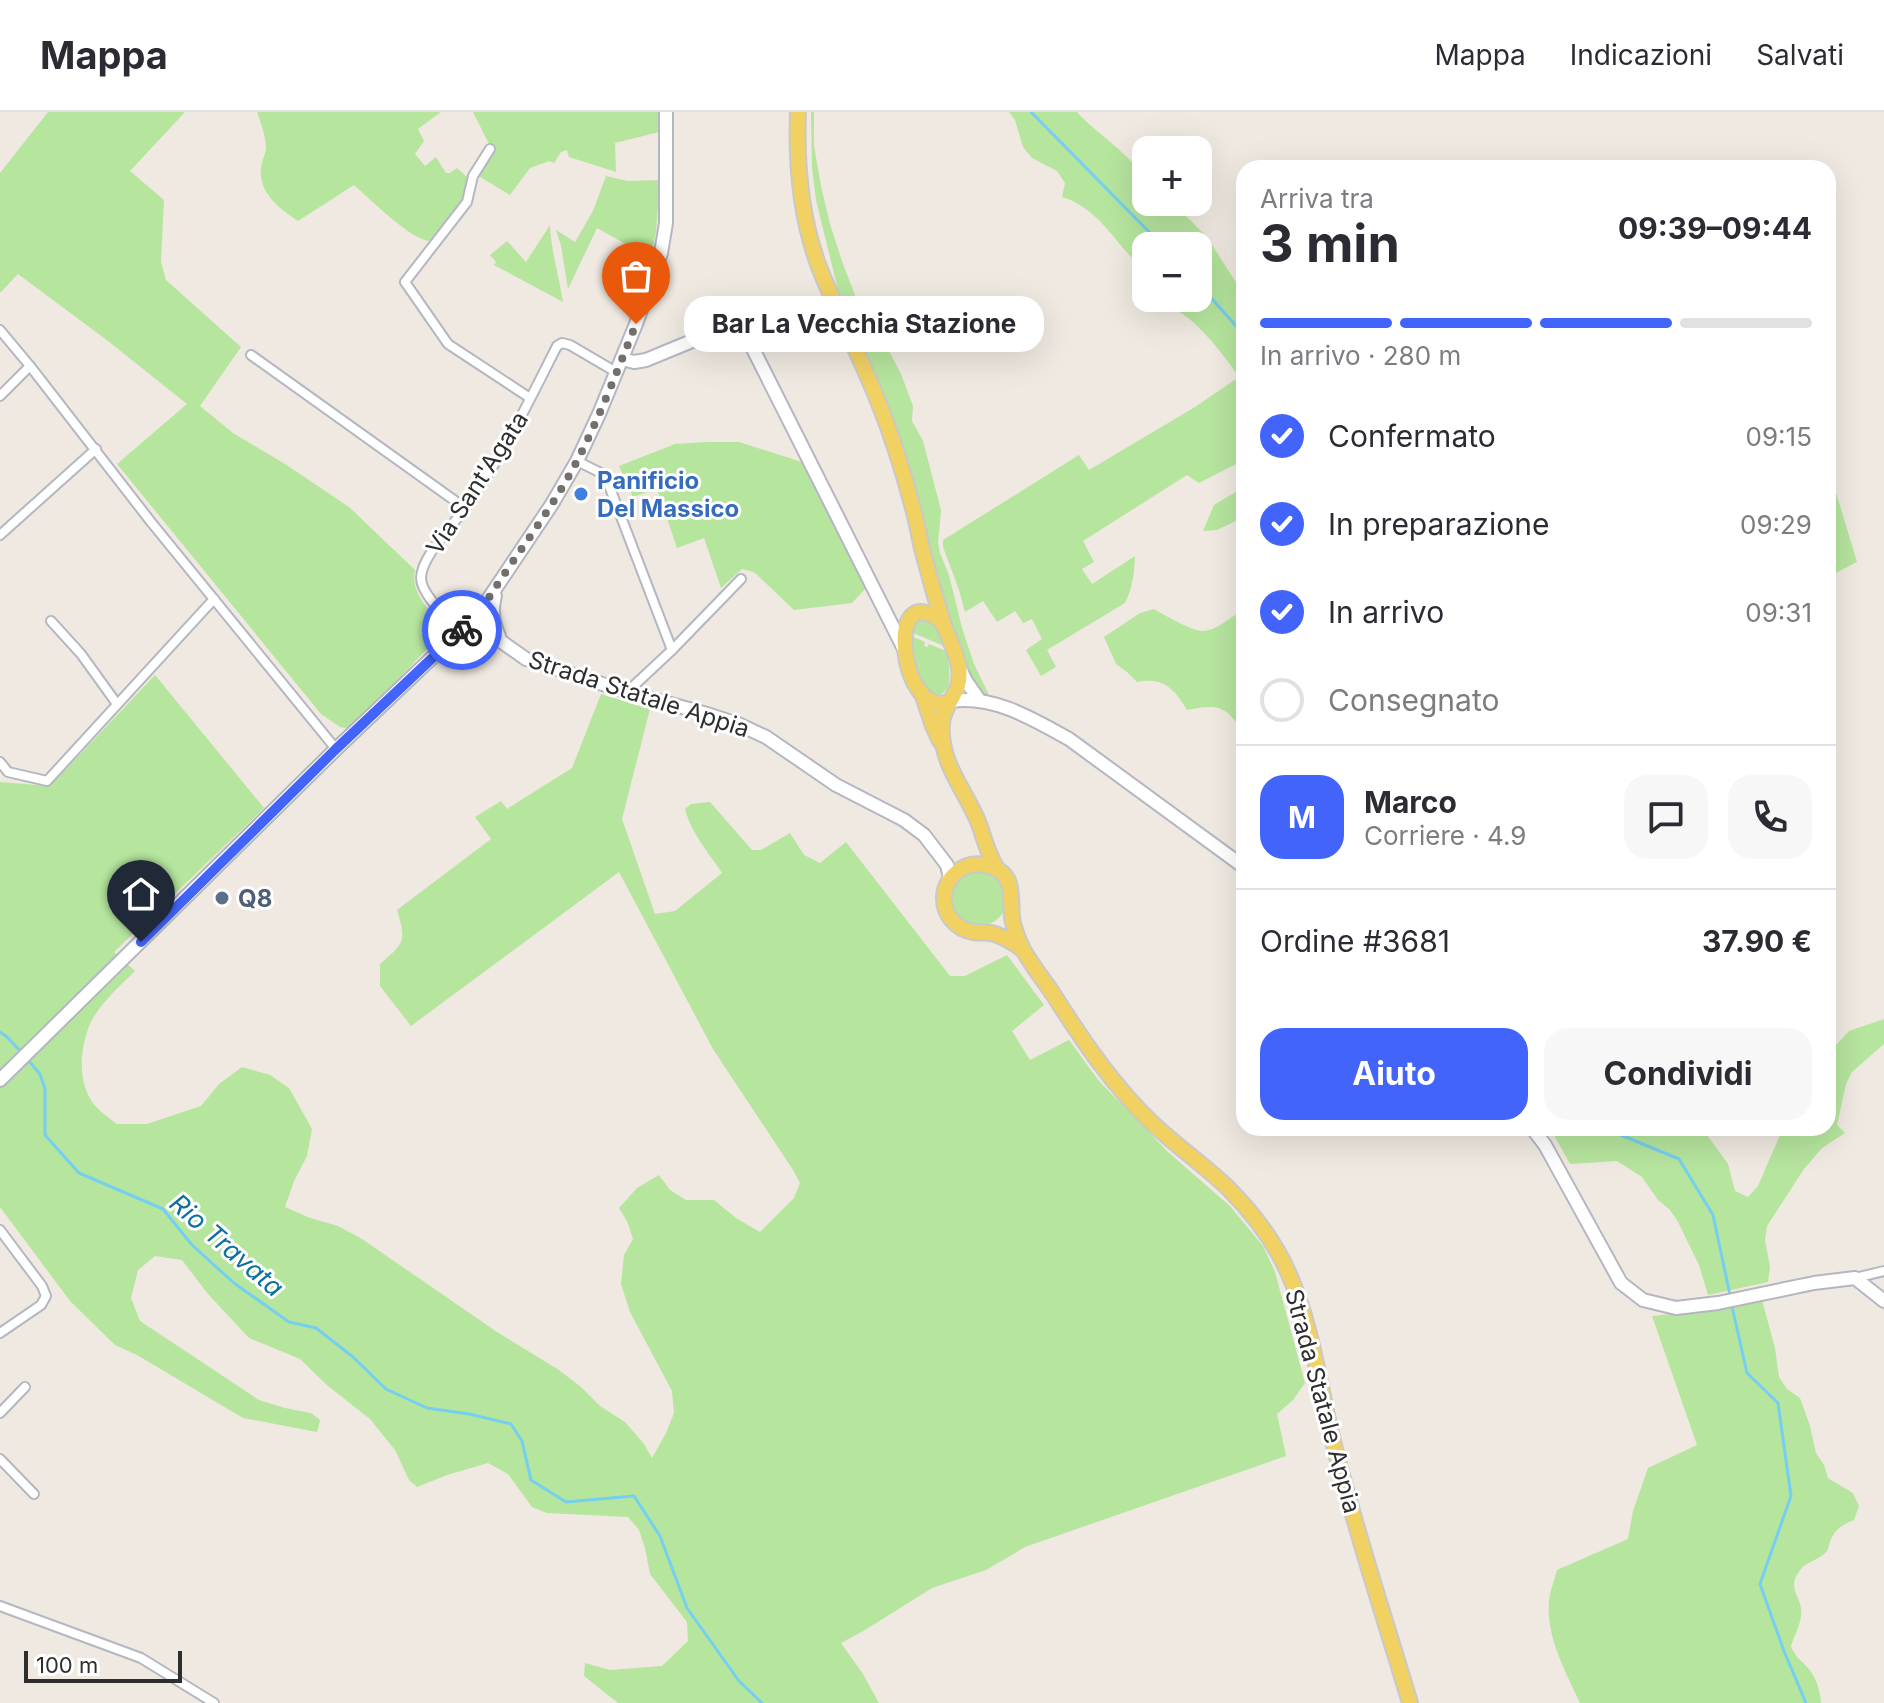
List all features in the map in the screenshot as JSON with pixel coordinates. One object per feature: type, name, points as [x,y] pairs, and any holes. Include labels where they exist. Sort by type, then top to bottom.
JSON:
[{"type":"main road","points":[[798,112],[799,168],[810,238],[819,266],[878,400],[899,460],[943,623],[959,665],[959,685],[942,719],[949,766],[977,818],[982,838],[997,869]]},
{"type":"main road","points":[[926,563],[924,596],[916,614],[906,623],[905,651],[946,752]]},
{"type":"main road","points":[[916,614],[930,613],[943,623]]},
{"type":"main road","points":[[921,693],[937,705],[950,701]]},
{"type":"main road","points":[[950,878],[978,856],[982,838]]},
{"type":"main road","name":"Strada Statale Appia","points":[[967,866],[992,866],[1008,881],[1012,892],[1014,929],[1023,950],[1088,1048],[1119,1088],[1151,1121],[1230,1190],[1269,1236],[1288,1272],[1304,1317],[1334,1444],[1410,1703]]},
{"type":"main road","name":"Strada Statale Appia","points":[[950,878],[944,900],[952,920],[971,932],[1008,939],[1023,950]]},
{"type":"main road","points":[[982,932],[1002,923],[1012,906]]},
{"type":"street","name":"Strada Statale Appia","points":[[666,112],[666,223],[661,253],[622,359],[577,461],[552,504],[475,617],[526,659],[718,717],[766,737],[836,785],[904,820],[924,835],[947,865],[950,878]]},
{"type":"street","points":[[490,149],[473,176],[467,202],[405,282],[448,344],[530,398]]},
{"type":"street","points":[[622,359],[634,362],[646,360],[726,327],[736,328],[746,335],[905,651]]},
{"type":"street","points":[[0,330],[336,749]]},
{"type":"street","name":"Via Sant'Agata","points":[[460,631],[430,599],[422,585],[421,574],[427,560],[502,453],[557,346],[562,343],[570,345],[616,372]]},
{"type":"street","points":[[251,355],[465,508]]},
{"type":"street","points":[[0,396],[30,366]]},
{"type":"street","points":[[0,535],[96,449]]},
{"type":"street","points":[[577,461],[605,475],[672,650]]},
{"type":"street","points":[[627,692],[741,579]]},
{"type":"street","name":"Strada Statale Appia","points":[[499,581],[492,606],[493,622],[502,642]]},
{"type":"street","points":[[0,762],[8,772],[47,781],[214,599]]},
{"type":"street","points":[[886,613],[904,619],[916,614]]},
{"type":"street","points":[[0,1080],[336,749],[475,617]]},
{"type":"street","points":[[51,621],[81,654],[117,704]]},
{"type":"street","points":[[959,665],[980,701]]},
{"type":"street","points":[[950,701],[970,699],[1010,708],[1069,739],[1236,861]]},
{"type":"street","name":"Strada Statale Appia","points":[[935,849],[967,866]]},
{"type":"street","points":[[1538,1136],[1621,1283],[1643,1300],[1676,1308],[1718,1303],[1884,1271]]},
{"type":"street","points":[[0,1230],[42,1286],[46,1296],[41,1305],[0,1333]]},
{"type":"street","points":[[1855,1278],[1884,1301]]},
{"type":"street","points":[[0,1413],[25,1387]]},
{"type":"street","points":[[0,1459],[34,1494]]},
{"type":"street","points":[[0,1606],[141,1658],[214,1703]]},
{"type":"green space","points":[[48,112],[185,112],[130,171],[164,200],[161,262],[166,280],[241,347],[200,406],[233,433],[349,507],[415,570],[414,579],[419,595],[447,628],[351,729],[340,727],[321,714],[117,464],[187,404],[18,274],[0,293],[0,173]]},
{"type":"green space","points":[[257,112],[441,112],[418,129],[424,141],[415,154],[425,166],[436,157],[446,173],[457,168],[467,177],[463,199],[429,241],[401,226],[354,185],[298,221],[277,205],[263,185],[261,167],[266,144]]},
{"type":"green space","points":[[473,112],[658,112],[659,132],[615,143],[616,172],[569,157],[567,150],[561,152],[554,163],[549,161],[530,168],[510,195],[477,175],[493,152]]},
{"type":"green space","points":[[811,112],[814,112],[814,146],[830,224],[867,326],[888,349],[913,406],[912,421],[923,441],[941,510],[940,553],[974,664],[990,697],[980,694],[959,653],[900,439],[839,294],[816,200]]},
{"type":"green space","points":[[1009,112],[1077,112],[1132,162],[1132,216],[1185,216],[1202,232],[1132,232],[1132,257],[1098,219],[1075,202],[1062,197],[1065,183],[1057,171],[1032,158],[1023,147],[1015,120]]},
{"type":"green space","points":[[606,176],[628,181],[660,180],[656,232],[634,303],[621,297],[638,251],[597,228],[568,289],[556,230],[575,242],[593,211]]},
{"type":"green space","points":[[550,225],[563,302],[494,265],[496,262],[490,255],[507,241],[526,262]]},
{"type":"green space","points":[[1212,245],[1236,282],[1236,373],[1180,312],[1212,312]]},
{"type":"green space","points":[[1236,379],[1236,464],[1199,483],[1187,475],[1083,541],[1094,562],[1082,569],[1092,584],[1135,556],[1130,591],[1125,603],[1047,650],[1056,667],[1041,676],[1026,650],[1042,639],[1032,619],[1023,623],[1015,611],[997,622],[983,601],[965,612],[943,540],[1079,455],[1089,470]]},
{"type":"green space","points":[[739,442],[802,462],[867,587],[852,603],[794,610],[754,572],[742,569],[721,588],[704,538],[677,548],[657,489],[633,497],[619,466],[675,444]]},
{"type":"green space","points":[[1236,492],[1236,521],[1217,530],[1203,531],[1214,505]]},
{"type":"green space","points":[[1836,492],[1857,562],[1836,573]]},
{"type":"green space","points":[[1154,609],[1199,631],[1219,626],[1236,614],[1236,723],[1226,712],[1214,707],[1187,710],[1167,686],[1154,681],[1137,682],[1116,664],[1104,637],[1140,613]]},
{"type":"green space","points":[[923,618],[937,629],[944,646],[911,632],[913,623]]},
{"type":"green space","points":[[911,636],[925,642],[924,646],[929,644],[946,651],[949,683],[945,692],[939,695],[924,687],[912,658]]},
{"type":"green space","points":[[155,675],[264,808],[114,952],[135,971],[94,1016],[84,1043],[82,1075],[93,1103],[117,1124],[147,1124],[201,1106],[219,1084],[242,1067],[270,1075],[289,1088],[312,1129],[307,1156],[285,1207],[338,1226],[362,1239],[497,1332],[559,1370],[600,1406],[625,1422],[652,1458],[674,1413],[672,1391],[630,1312],[621,1284],[624,1255],[633,1239],[619,1208],[637,1188],[659,1175],[670,1190],[686,1200],[714,1200],[760,1232],[794,1198],[800,1183],[793,1170],[713,1049],[619,872],[411,1026],[380,986],[380,964],[401,941],[402,929],[397,910],[491,839],[475,817],[501,801],[507,809],[572,768],[601,694],[650,709],[622,819],[655,914],[675,911],[722,873],[696,835],[685,809],[691,804],[710,802],[752,850],[761,850],[790,833],[804,855],[820,863],[846,842],[950,976],[965,976],[1007,955],[1044,1005],[1012,1031],[1030,1060],[1069,1040],[1099,1081],[1168,1152],[1230,1206],[1263,1246],[1275,1272],[1305,1383],[1293,1400],[1277,1414],[1286,1456],[1025,1547],[986,1570],[932,1588],[841,1643],[879,1703],[618,1703],[584,1676],[585,1663],[610,1670],[662,1666],[688,1641],[687,1622],[650,1574],[639,1530],[628,1517],[547,1513],[532,1507],[508,1474],[488,1463],[417,1487],[409,1480],[395,1450],[370,1419],[300,1359],[249,1338],[208,1294],[182,1260],[155,1256],[138,1270],[131,1298],[140,1321],[259,1400],[311,1413],[320,1420],[317,1432],[243,1418],[115,1345],[70,1301],[0,1207],[0,782],[50,786]]},
{"type":"green space","points":[[979,870],[999,878],[1007,898],[999,918],[979,926],[959,918],[951,898],[959,878]]},
{"type":"green space","points":[[1884,1019],[1884,1044],[1852,1072],[1846,1084],[1837,1125],[1845,1133],[1822,1148],[1804,1169],[1767,1226],[1768,1282],[1708,1295],[1699,1265],[1677,1220],[1642,1177],[1617,1161],[1570,1164],[1554,1136],[1708,1136],[1728,1164],[1735,1191],[1748,1197],[1758,1186],[1780,1136],[1836,1136],[1836,1045],[1849,1031]]},
{"type":"green space","points":[[1762,1300],[1779,1377],[1787,1389],[1800,1398],[1816,1453],[1828,1478],[1853,1493],[1859,1506],[1854,1520],[1838,1529],[1827,1551],[1804,1566],[1794,1582],[1801,1616],[1791,1646],[1815,1679],[1821,1703],[1580,1703],[1552,1636],[1550,1594],[1557,1570],[1628,1539],[1633,1511],[1648,1468],[1697,1445],[1652,1316]]},
{"type":"waterway","points":[[1031,112],[1149,232]]},
{"type":"waterway","points":[[1212,299],[1236,326]]},
{"type":"waterway","name":"Rio Travata","points":[[0,1032],[23,1054]]},
{"type":"waterway","name":"Rio Travata","points":[[28,1060],[40,1074],[45,1089],[45,1135],[79,1173],[163,1209],[192,1245],[234,1283],[289,1322],[316,1328],[353,1357],[386,1389],[427,1408],[511,1424],[522,1441],[531,1480],[566,1502],[634,1496],[660,1536],[687,1608],[739,1681],[762,1703]]},
{"type":"waterway","points":[[1623,1136],[1679,1159],[1713,1215],[1730,1295]]},
{"type":"waterway","points":[[1731,1302],[1747,1373],[1778,1403],[1791,1496],[1760,1584],[1806,1703]]},
{"type":"way so far","points":[[462,630],[485,604],[577,461],[636,324]]},
{"type":"place","name":"Bar La Vecchia Stazione","points":[[636,324]]},
{"type":"place","name":"Panificio Del Massico","points":[[581,494]]},
{"type":"place","name":"Q8","points":[[222,898]]},
{"type":"route","points":[[141,942],[336,749],[462,630]]}]
